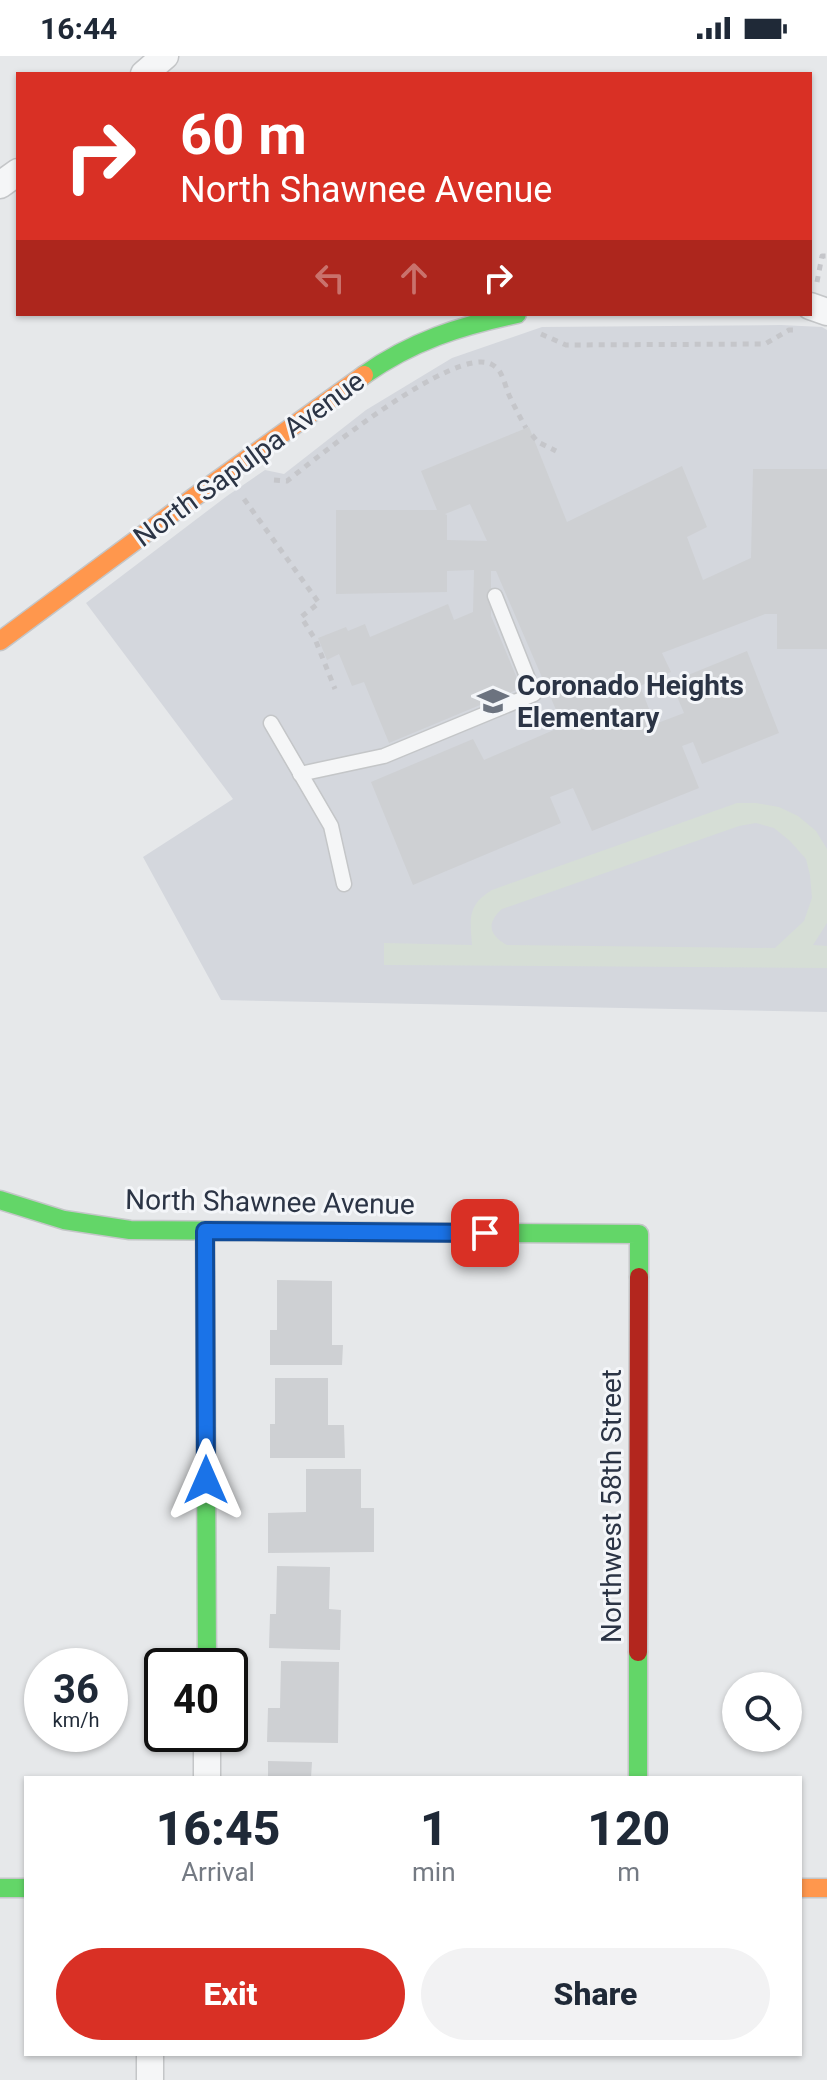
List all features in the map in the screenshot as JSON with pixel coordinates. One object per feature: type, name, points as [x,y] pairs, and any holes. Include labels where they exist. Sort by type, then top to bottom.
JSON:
[{"type":"street","points":[[146,72],[165,56]]},
{"type":"street","name":"North Sapulpa Avenue","points":[[0,641],[379,365],[442,333],[507,316]]},
{"type":"street","name":"North Shawnee Avenue","points":[[0,1200],[57,1219],[130,1230],[639,1234]]},
{"type":"street","points":[[205,1231],[207,1648]]},
{"type":"street","name":"Northwest 58th Street","points":[[638,1776],[639,1234]]},
{"type":"street","points":[[207,1752],[207,1776]]},
{"type":"street","points":[[0,1888],[24,1888]]},
{"type":"street","points":[[802,1888],[827,1888]]},
{"type":"street","points":[[150,2056],[150,2080]]},
{"type":"lane","points":[[300,774],[384,756],[534,694],[495,596]]},
{"type":"lane","points":[[271,723],[331,826],[344,884]]},
{"type":"path","points":[[513,316],[566,345],[765,344],[789,330],[808,331],[817,308],[822,256],[827,256]]},
{"type":"path","points":[[267,481],[287,481],[359,425],[429,380],[466,365],[491,364],[500,372],[526,428]]},
{"type":"path","points":[[532,435],[538,442],[556,451]]},
{"type":"path","points":[[254,489],[243,497],[319,603],[301,617],[315,639],[335,689]]},
{"type":"shaded area","name":"Coronado Heights Elementary","points":[[542,327],[822,327],[827,330],[827,1012],[221,1000],[143,857],[233,799],[86,603],[265,470],[284,474],[366,410],[452,358]]},
{"type":"shaded area","points":[[737,803],[779,807],[798,816],[816,831],[827,849],[827,923],[813,945],[827,946],[827,968],[384,965],[384,943],[472,945],[474,907],[492,890]],"holes":[[[756,823],[774,828],[806,859],[812,898],[804,921],[775,948],[507,945],[493,933],[492,924],[502,909],[739,826]]]},
{"type":"building","name":"Coronado Heights Elementary","points":[[529,427],[567,522],[682,466],[707,527],[687,537],[703,580],[751,558],[753,469],[827,469],[827,649],[777,649],[777,614],[765,614],[662,653],[671,672],[640,686],[655,724],[684,713],[671,682],[747,651],[779,733],[702,764],[693,742],[682,746],[699,788],[592,831],[573,788],[550,797],[561,823],[413,885],[371,782],[473,739],[484,760],[563,726],[496,571],[491,571],[491,616],[521,688],[389,743],[364,682],[352,686],[339,654],[327,660],[318,638],[346,627],[348,631],[365,624],[370,637],[448,604],[454,620],[473,612],[474,570],[447,571],[447,592],[336,594],[336,510],[437,510],[421,471]],"holes":[[[470,504],[487,541],[447,540],[445,514]]]},
{"type":"building","points":[[277,1280],[332,1281],[332,1345],[343,1345],[342,1365],[270,1365],[270,1330],[277,1330]]},
{"type":"building","points":[[275,1378],[328,1378],[328,1425],[344,1425],[345,1458],[270,1458],[270,1424],[275,1424]]},
{"type":"building","points":[[306,1469],[361,1469],[361,1508],[374,1508],[374,1552],[268,1553],[268,1513],[306,1512]]},
{"type":"building","points":[[277,1566],[330,1567],[329,1609],[341,1610],[340,1650],[269,1648],[270,1614],[276,1614]]},
{"type":"building","points":[[281,1661],[339,1662],[338,1743],[267,1742],[268,1708],[280,1708]]},
{"type":"building","points":[[268,1761],[312,1762],[311,1776],[268,1776]]},
{"type":"traffic: fast","points":[[364,375],[400,353],[437,336],[509,316]]},
{"type":"traffic: fast","points":[[0,1200],[64,1220],[130,1230],[639,1234],[639,1277]]},
{"type":"traffic: fast","points":[[205,1231],[207,1648]]},
{"type":"traffic: fast","points":[[638,1652],[638,1776]]},
{"type":"traffic: fast","points":[[0,1888],[24,1888]]},
{"type":"traffic: slow","points":[[0,641],[364,375]]},
{"type":"traffic: slow","points":[[802,1888],[827,1888]]},
{"type":"traffic: jam","points":[[638,1652],[639,1277]]},
{"type":"place","name":"Coronado Heights Elementary","points":[[493,701]]},
{"type":"route","points":[[206,1480],[205,1231],[485,1233]]}]
